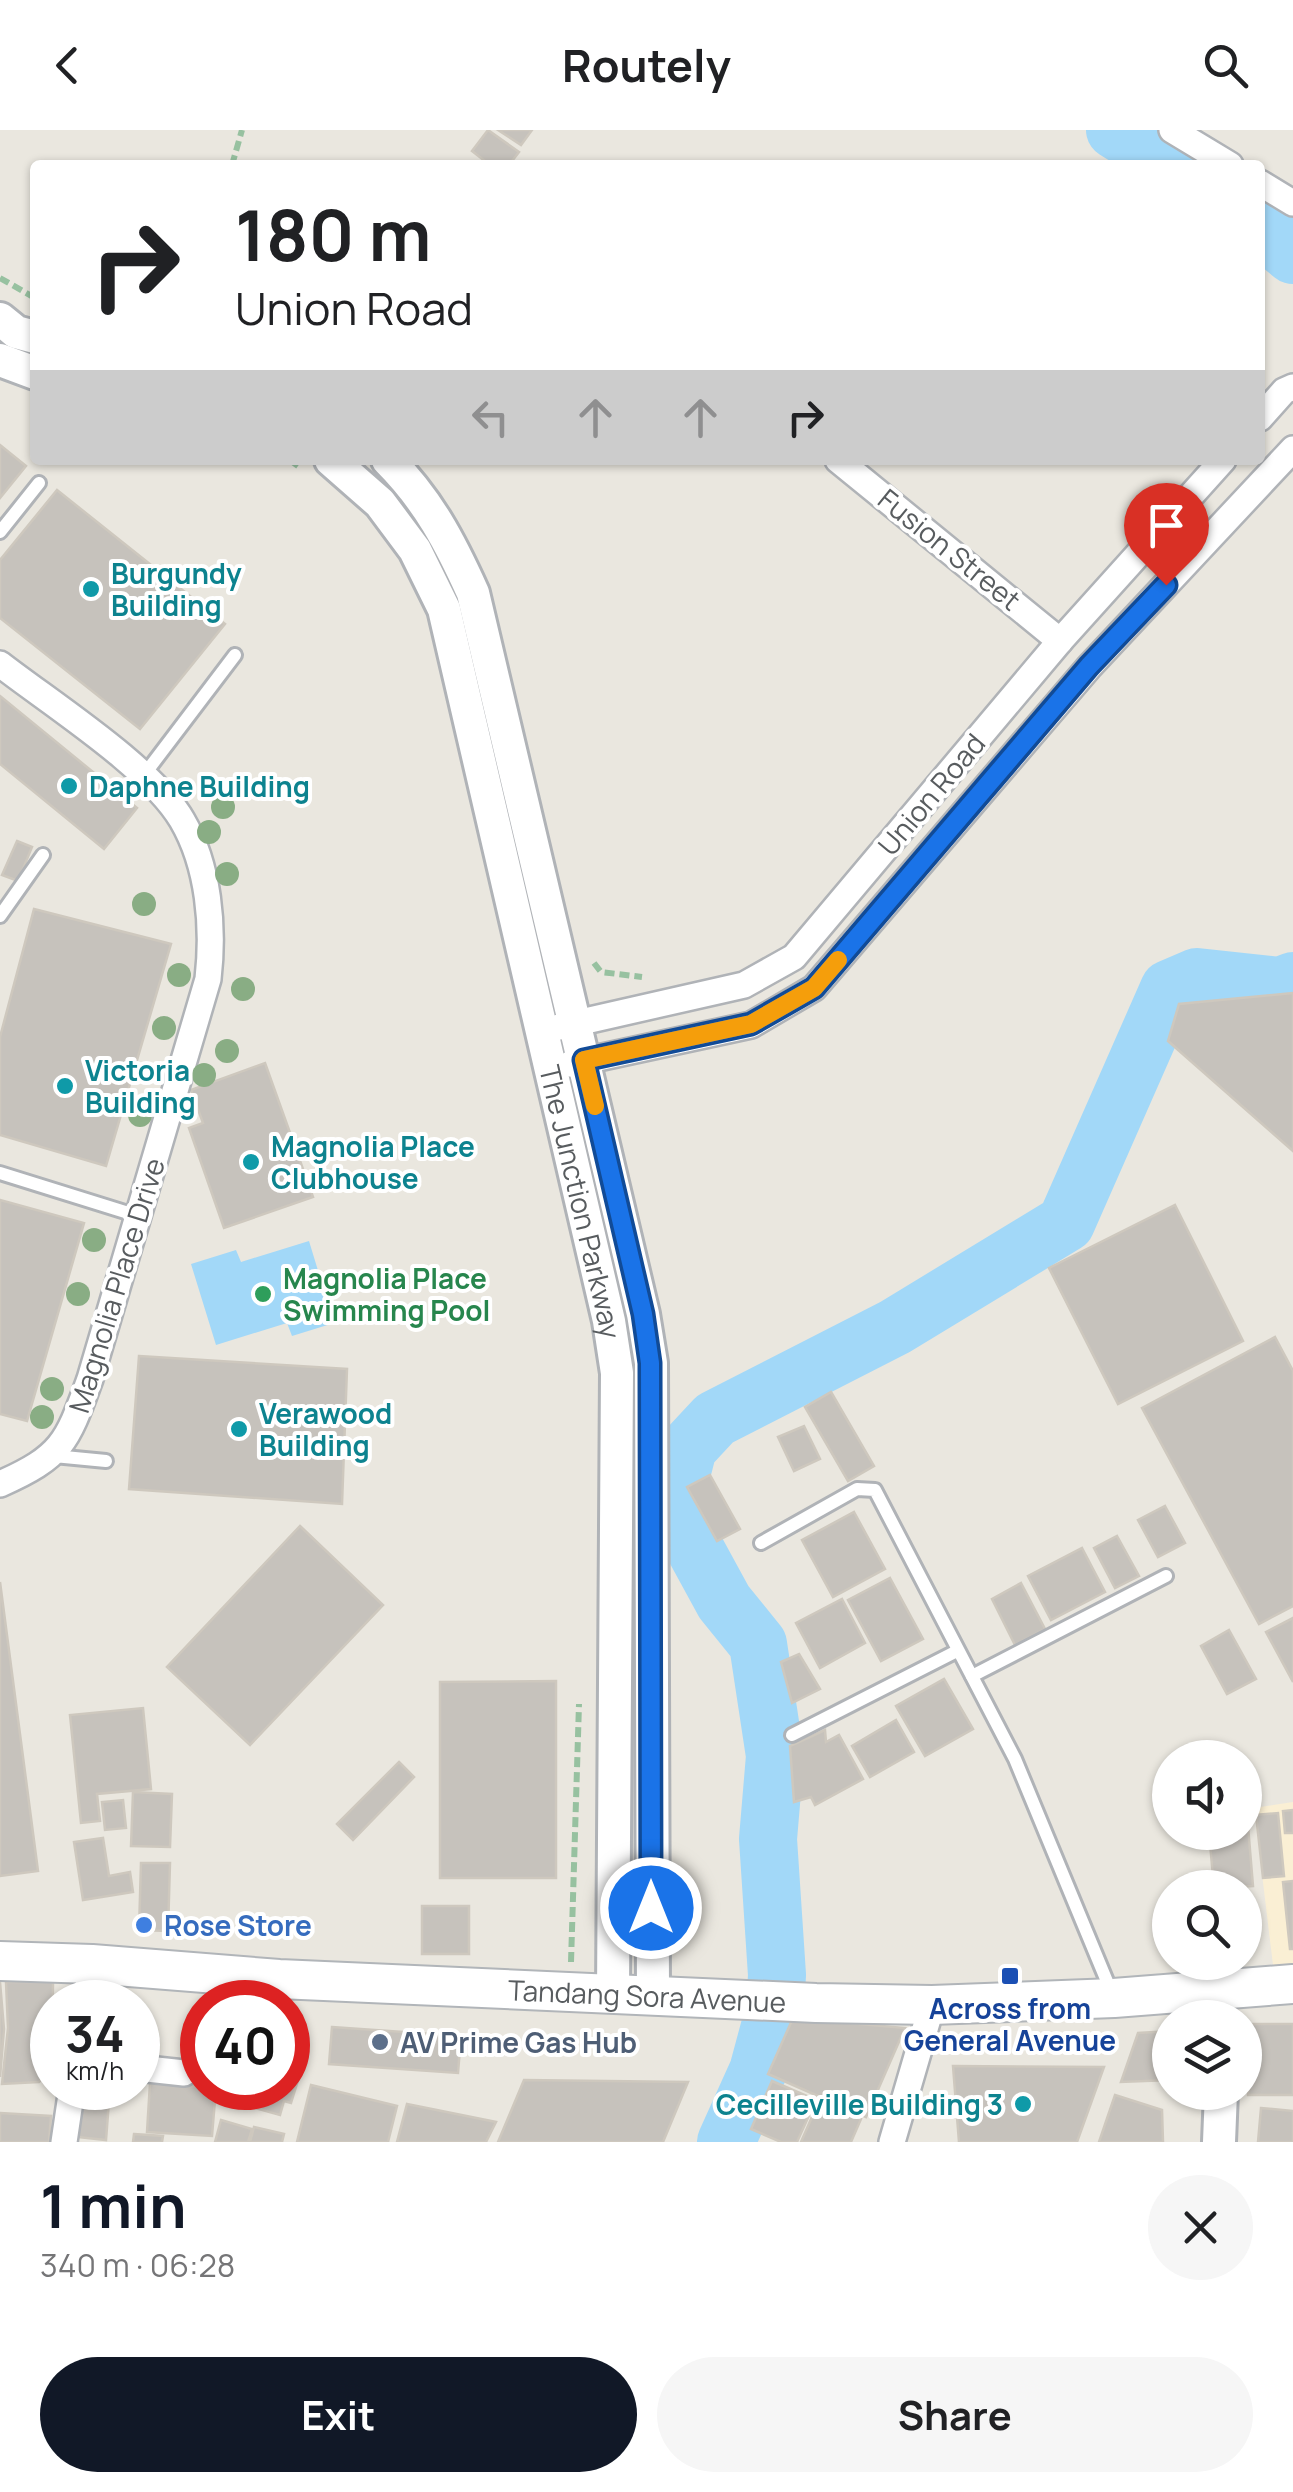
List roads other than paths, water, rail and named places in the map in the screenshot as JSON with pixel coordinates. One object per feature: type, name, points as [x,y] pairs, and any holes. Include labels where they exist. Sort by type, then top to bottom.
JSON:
[{"type":"main road","name":"Tandang Sora Avenue","points":[[0,1960],[279,1979],[816,2003],[932,2005],[1152,2000]]},
{"type":"main road","name":"Tandang Sora Avenue","points":[[1238,2000],[1293,1984]]},
{"type":"street","points":[[1172,130],[1222,160]]},
{"type":"street","points":[[1265,186],[1293,203]]},
{"type":"street","points":[[0,319],[16,332],[30,336]]},
{"type":"street","points":[[0,360],[30,371]]},
{"type":"street","points":[[1265,413],[1293,387]]},
{"type":"street","name":"Union Road","points":[[548,1070],[751,1024],[814,988],[1089,666],[1293,449]]},
{"type":"street","name":"The Junction Parkway","points":[[393,465],[447,533],[474,593],[643,1314],[650,1363],[651,1876],[666,1996]]},
{"type":"street","name":"Fusion Street","points":[[844,465],[1060,640]]},
{"type":"street","name":"Union Road","points":[[540,1032],[744,985],[794,957],[1060,640],[1218,465]]},
{"type":"street","name":"The Junction Parkway","points":[[318,466],[380,503],[416,550],[444,609],[608,1321],[617,1373],[613,1994]]},
{"type":"street","name":"Magnolia Place Drive","points":[[0,664],[144,774],[182,820],[202,869],[210,916],[208,978],[90,1379],[75,1420],[54,1456]]},
{"type":"street","points":[[0,1484],[54,1456]]},
{"type":"street","points":[[614,1877],[633,1886],[651,1876]]},
{"type":"street","points":[[89,1980],[92,1964]]},
{"type":"street","points":[[892,2142],[932,2005]]},
{"type":"street","points":[[64,2142],[69,2110]]},
{"type":"street","points":[[1219,2142],[1220,2110]]},
{"type":"lane","points":[[0,532],[39,483]]},
{"type":"lane","points":[[144,774],[235,656]]},
{"type":"lane","points":[[0,916],[43,855]]},
{"type":"lane","points":[[0,1173],[138,1216]]},
{"type":"lane","points":[[54,1456],[106,1461]]},
{"type":"lane","points":[[760,1543],[857,1490],[875,1490],[1015,1760],[1114,1998]]},
{"type":"lane","points":[[972,1676],[1166,1576]]},
{"type":"lane","points":[[792,1735],[957,1652]]},
{"type":"water","name":"Magnolia Place Swimming Pool","points":[[309,1241],[334,1323],[292,1336],[287,1323],[216,1345],[191,1264],[236,1250],[241,1262]]},
{"type":"waterway","points":[[1115,130],[1163,160]]},
{"type":"waterway","points":[[1265,232],[1293,255]]},
{"type":"waterway","points":[[726,2142],[758,2071],[775,2008],[777,1975],[768,1839],[775,1756],[758,1644],[724,1602],[694,1547],[678,1487],[688,1448],[715,1419],[895,1327],[1066,1223],[1169,989],[1197,977],[1280,986],[1293,981]]},
{"type":"place","name":"Burgundy Building","points":[[91,589]]},
{"type":"place","name":"Daphne Building","points":[[69,786]]},
{"type":"place","name":"Victoria Building","points":[[65,1086]]},
{"type":"place","name":"Magnolia Place Clubhouse","points":[[251,1162]]},
{"type":"place","name":"Magnolia Place Swimming Pool","points":[[263,1294]]},
{"type":"place","name":"Verawood Building","points":[[239,1429]]},
{"type":"place","name":"Rose Store","points":[[144,1925]]},
{"type":"place","name":"Across from General Avenue","points":[[1010,1976]]},
{"type":"place","name":"AV Prime Gas Hub","points":[[380,2042]]},
{"type":"place","name":"Cecilleville Building 3","points":[[1023,2104]]}]
